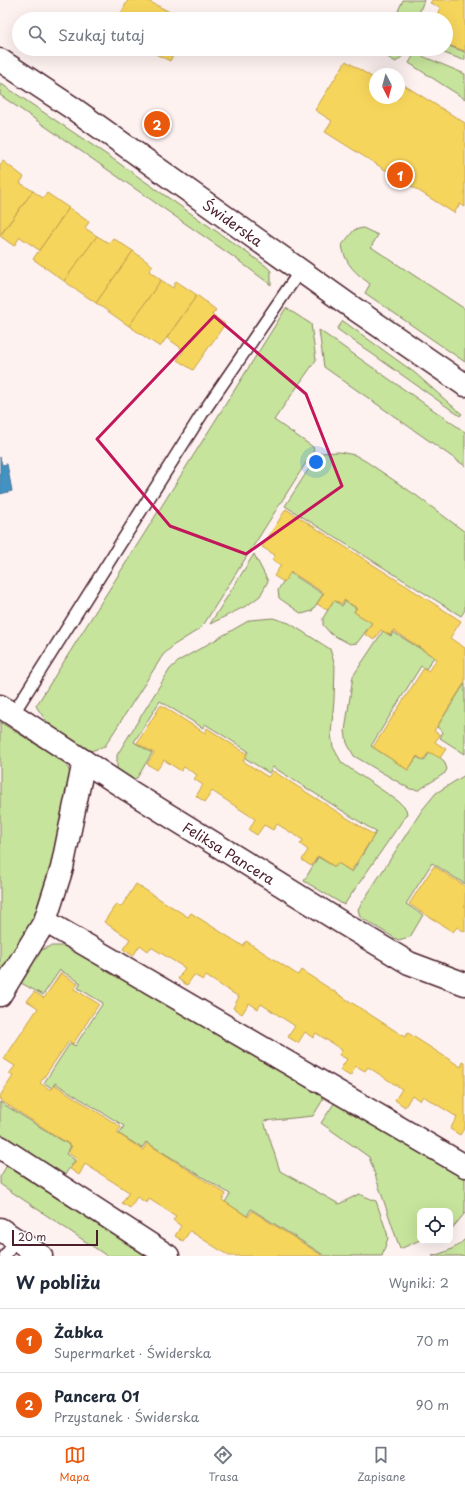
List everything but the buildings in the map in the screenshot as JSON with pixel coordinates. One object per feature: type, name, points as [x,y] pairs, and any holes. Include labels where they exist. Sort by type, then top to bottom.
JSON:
[{"type":"street","name":"Świderska","points":[[0,60],[80,114],[300,271],[465,385]]},
{"type":"street","name":"Feliksa Pancera","points":[[6,710],[84,761],[409,963],[465,984]]},
{"type":"street","points":[[0,995],[45,921],[63,861],[84,761]]},
{"type":"street","points":[[45,921],[465,1166]]},
{"type":"street","points":[[0,1147],[168,1256]]},
{"type":"street","points":[[7,1242],[41,1256]]},
{"type":"lane","points":[[6,710],[202,414],[300,271]]},
{"type":"highlighted area","points":[[214,316],[306,394],[342,486],[246,554],[170,526],[97,439]]},
{"type":"green space","points":[[403,0],[424,0],[420,12],[398,11]]},
{"type":"green space","points":[[453,48],[465,52],[465,59],[463,60],[452,56]]},
{"type":"green space","points":[[386,56],[403,56],[396,62]]},
{"type":"green space","points":[[413,56],[422,56],[465,74],[465,99],[409,63]]},
{"type":"green space","points":[[0,83],[110,157],[266,266],[271,271],[271,285],[235,258],[0,95]]},
{"type":"green space","points":[[363,228],[378,235],[371,247],[465,309],[465,362],[365,293],[370,284],[348,263],[343,252],[342,245],[354,230]]},
{"type":"green space","points":[[286,308],[311,324],[316,360],[274,420],[313,447],[314,450],[204,624],[198,630],[174,645],[163,655],[105,746],[91,751],[56,730],[44,718],[36,706]]},
{"type":"green space","points":[[343,321],[415,373],[462,414],[460,416],[337,329]]},
{"type":"green space","points":[[319,330],[465,432],[465,466],[324,367]]},
{"type":"green space","points":[[339,452],[355,455],[367,462],[417,496],[465,532],[465,610],[461,616],[285,506],[319,453]]},
{"type":"green space","points":[[254,554],[268,581],[260,596],[248,605],[210,624]]},
{"type":"green space","points":[[289,572],[323,594],[312,611],[302,614],[279,598],[278,590]]},
{"type":"green space","points":[[334,600],[342,606],[345,601],[356,608],[354,612],[372,623],[357,643],[350,644],[331,634],[323,625],[323,618]]},
{"type":"green space","points":[[273,618],[289,623],[330,649],[335,666],[331,734],[333,747],[342,763],[398,801],[406,809],[407,814],[344,905],[304,881],[318,857],[335,867],[338,863],[352,872],[376,832],[273,767],[269,773],[245,758],[248,751],[205,724],[203,728],[160,701],[134,742],[152,753],[137,778],[132,779],[117,769],[117,755],[170,669],[180,660],[250,620]]},
{"type":"green space","points":[[383,631],[391,636],[393,632],[434,657],[426,669],[421,666],[371,746],[408,770],[417,757],[424,761],[431,750],[444,761],[447,769],[445,773],[419,790],[410,789],[354,756],[347,743],[345,731],[353,676]]},
{"type":"green space","points":[[465,683],[465,754],[440,738],[443,732],[437,727]]},
{"type":"green space","points":[[0,722],[66,763],[71,776],[48,885],[39,912],[0,982]]},
{"type":"green space","points":[[465,775],[465,884],[432,863],[406,904],[423,915],[410,937],[398,940],[360,917],[358,909],[422,810],[436,793]]},
{"type":"green space","points":[[51,946],[70,946],[327,1093],[313,1116],[264,1121],[280,1171],[339,1204],[359,1194],[376,1201],[388,1238],[382,1256],[325,1256],[251,1209],[247,1216],[225,1202],[230,1194],[146,1142],[142,1148],[119,1134],[124,1126],[55,1083],[52,1088],[44,1083],[70,1043],[75,1046],[103,1003],[78,988],[81,983],[60,970],[43,995],[21,983],[23,971],[34,955]]},
{"type":"green space","points":[[337,1099],[465,1174],[465,1213],[453,1227],[453,1208],[417,1208],[417,1241],[400,1249],[369,1157],[321,1123]]},
{"type":"green space","points":[[0,1102],[71,1146],[66,1154],[75,1160],[64,1176],[0,1140]]},
{"type":"green space","points":[[9,1162],[155,1256],[107,1256],[0,1184],[0,1177]]},
{"type":"green space","points":[[465,1239],[465,1256],[432,1256],[450,1250]]},
{"type":"place","name":"Pancera 01","points":[[157,124]]},
{"type":"place","name":"Żabka","points":[[400,175]]}]
